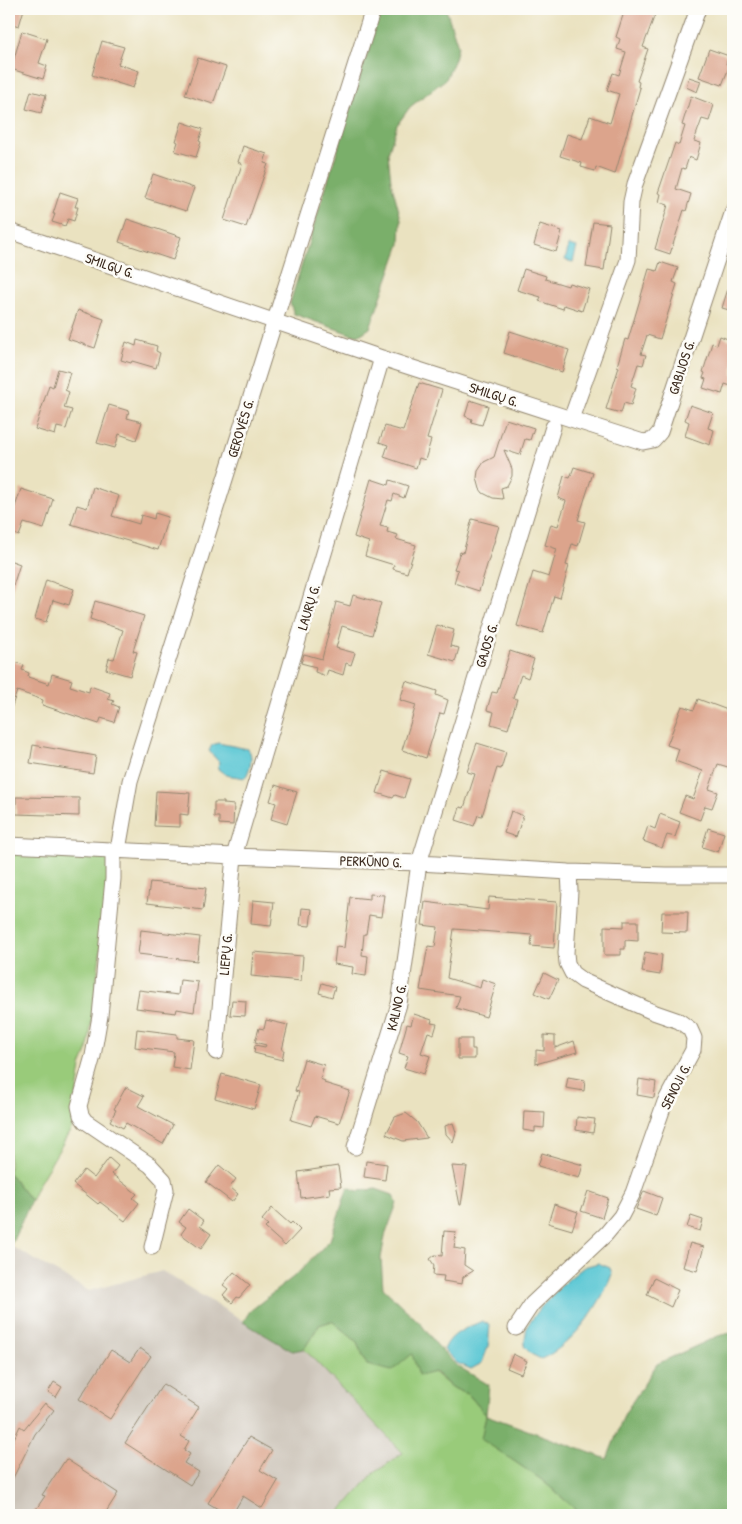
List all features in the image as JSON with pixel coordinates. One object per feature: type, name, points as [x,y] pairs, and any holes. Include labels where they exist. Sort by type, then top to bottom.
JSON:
[{"type":"street","name":"GEROVĖS G.","points":[[152,1247],[166,1190],[164,1180],[150,1165],[85,1121],[81,1115],[80,1106],[93,1056],[100,1016],[116,850],[130,781],[373,9]]},
{"type":"street","points":[[571,418],[628,260],[631,202],[635,184],[698,9]]},
{"type":"street","name":"GABIJOS G.","points":[[571,418],[643,442],[653,440],[660,432],[733,211]]},
{"type":"street","name":"SMILGŲ G.","points":[[9,231],[382,358],[571,418]]},
{"type":"street","name":"LAURŲ G.","points":[[234,856],[382,358]]},
{"type":"street","name":"GAJOS G.","points":[[419,863],[554,428]]},
{"type":"street","name":"PERKŪNO G.","points":[[9,845],[419,863],[569,872],[733,875]]},
{"type":"street","name":"LIEPŲ G.","points":[[216,1052],[234,856]]},
{"type":"street","name":"KALNO G.","points":[[355,1147],[399,1004],[419,863]]},
{"type":"street","name":"SENOJI G.","points":[[516,1328],[532,1304],[606,1234],[621,1216],[633,1193],[664,1102],[693,1050],[694,1038],[690,1029],[679,1021],[653,1012],[583,981],[572,973],[567,963],[566,953],[570,891],[569,872]]},
{"type":"shaded area","points":[[11,1246],[89,1291],[162,1271],[292,1351],[304,1349],[403,1453],[373,1474],[337,1515],[9,1515],[9,1249]]},
{"type":"green space","points":[[381,9],[446,9],[458,46],[455,59],[446,79],[410,107],[397,125],[388,153],[391,181],[401,219],[400,244],[370,328],[361,334],[353,335],[294,314],[290,303]]},
{"type":"green space","points":[[9,851],[98,856],[109,861],[111,869],[88,1049],[81,1066],[72,1128],[38,1185],[31,1201],[9,1173]]},
{"type":"green space","points":[[9,1173],[31,1201],[9,1249]]},
{"type":"green space","points":[[348,1187],[358,1191],[376,1189],[393,1195],[397,1203],[385,1236],[381,1258],[383,1288],[421,1324],[436,1344],[456,1365],[489,1385],[486,1415],[469,1395],[451,1387],[435,1372],[419,1376],[412,1354],[392,1371],[367,1365],[356,1341],[332,1321],[319,1325],[304,1349],[292,1351],[243,1322],[250,1311],[297,1274],[330,1240]]},
{"type":"green space","points":[[332,1321],[356,1341],[367,1365],[412,1354],[451,1387],[469,1395],[486,1415],[482,1439],[542,1480],[582,1515],[337,1515],[373,1474],[403,1453],[304,1349],[319,1325]]},
{"type":"green space","points":[[733,1332],[733,1515],[582,1515],[542,1480],[481,1439],[486,1415],[607,1459],[625,1413],[657,1364],[718,1336]]},
{"type":"water","points":[[569,245],[577,247],[573,262],[565,260]]},
{"type":"water","points":[[218,743],[248,749],[251,755],[251,763],[245,778],[226,775],[218,769],[219,762],[209,751],[212,745]]},
{"type":"water","points":[[598,1263],[610,1268],[612,1274],[601,1299],[593,1311],[564,1345],[541,1359],[531,1354],[524,1346],[527,1326],[542,1306],[566,1281],[584,1267]]},
{"type":"water","points":[[482,1321],[490,1325],[488,1347],[482,1363],[471,1369],[457,1363],[444,1350],[450,1339],[455,1335]]},
{"type":"building","points":[[13,9],[24,9],[19,26],[9,23]]},
{"type":"building","points":[[625,9],[657,9],[643,47],[648,49],[637,81],[640,88],[615,174],[596,167],[595,171],[581,167],[582,163],[560,156],[567,134],[582,139],[590,116],[610,123],[619,94],[607,90],[613,73],[619,75],[626,52],[617,49],[620,39],[616,37]]},
{"type":"building","points":[[22,31],[47,39],[39,63],[47,66],[43,79],[11,69]]},
{"type":"building","points":[[102,41],[124,47],[118,64],[139,71],[133,88],[92,75]]},
{"type":"building","points":[[709,49],[729,56],[726,64],[730,65],[722,85],[699,77]]},
{"type":"building","points":[[198,58],[226,67],[213,104],[185,95]]},
{"type":"building","points":[[689,77],[701,81],[697,92],[686,87]]},
{"type":"building","points":[[31,91],[46,95],[41,113],[26,109]]},
{"type":"building","points":[[691,96],[714,105],[709,121],[702,119],[694,141],[701,143],[696,160],[689,157],[685,169],[682,168],[676,189],[691,194],[670,254],[655,249],[668,205],[659,202],[661,194],[658,193],[675,143],[679,145],[685,126],[682,125]]},
{"type":"building","points":[[182,122],[203,129],[196,157],[175,151]]},
{"type":"building","points":[[243,146],[267,154],[264,163],[268,164],[246,227],[224,220],[242,164],[238,162]]},
{"type":"building","points":[[153,174],[194,188],[186,211],[145,198]]},
{"type":"building","points":[[60,192],[78,198],[75,207],[78,207],[74,221],[68,219],[65,226],[52,222]]},
{"type":"building","points":[[127,219],[181,237],[173,260],[119,242]]},
{"type":"building","points":[[593,222],[610,224],[604,270],[586,267]]},
{"type":"building","points":[[540,224],[562,231],[556,252],[534,245]]},
{"type":"building","points":[[660,262],[678,268],[673,282],[677,284],[660,339],[647,335],[641,354],[646,355],[643,365],[638,364],[631,386],[636,388],[631,405],[624,403],[621,413],[606,409],[619,367],[617,366],[625,339],[628,340],[649,269],[657,271]]},
{"type":"building","points":[[524,269],[546,276],[545,279],[568,286],[569,283],[589,289],[582,311],[564,305],[563,309],[539,301],[541,297],[517,290]]},
{"type":"building","points":[[731,279],[733,280],[733,311],[722,308]]},
{"type":"building","points":[[78,310],[104,319],[95,348],[68,339]]},
{"type":"building","points":[[510,331],[569,350],[562,372],[504,353]]},
{"type":"building","points":[[720,336],[733,341],[733,379],[731,386],[725,384],[722,394],[703,388],[706,379],[703,378],[705,373],[703,372],[712,343],[717,345]]},
{"type":"building","points":[[137,340],[157,346],[156,351],[160,353],[156,368],[121,360],[126,342],[136,346]]},
{"type":"building","points":[[58,369],[70,372],[65,390],[69,392],[64,408],[72,410],[66,429],[57,427],[55,435],[35,429],[49,385],[53,387]]},
{"type":"building","points":[[419,383],[442,390],[427,439],[431,440],[425,460],[419,458],[416,468],[384,457],[388,445],[379,442],[385,426],[403,431]]},
{"type":"building","points":[[470,400],[488,406],[482,425],[471,422],[472,419],[465,416]]},
{"type":"building","points":[[109,405],[129,411],[127,418],[142,422],[136,440],[119,434],[115,448],[97,443]]},
{"type":"building","points":[[690,405],[713,413],[708,428],[714,430],[710,445],[685,436],[689,422],[685,420]]},
{"type":"building","points":[[506,419],[534,428],[530,440],[525,439],[520,455],[504,450],[512,469],[512,476],[507,486],[501,488],[503,499],[493,498],[483,493],[480,489],[477,478],[478,471],[484,462],[494,457]]},
{"type":"building","points":[[574,467],[593,473],[578,520],[585,522],[578,546],[572,544],[566,565],[569,566],[560,598],[554,596],[543,633],[517,626],[533,572],[549,577],[557,549],[545,545],[551,524],[558,526],[566,501],[558,498],[564,476],[570,478]]},
{"type":"building","points":[[371,479],[389,485],[390,480],[408,486],[404,498],[394,494],[392,501],[388,500],[380,526],[388,528],[387,532],[398,535],[396,539],[416,545],[407,573],[393,569],[394,565],[365,556],[369,542],[354,537]]},
{"type":"building","points":[[93,487],[119,496],[112,516],[139,524],[141,515],[154,519],[155,513],[168,517],[158,550],[71,524],[77,505],[87,508]]},
{"type":"building","points":[[21,489],[53,499],[44,529],[24,523],[19,536],[9,532],[9,525]]},
{"type":"building","points":[[472,519],[499,526],[479,591],[454,583],[458,570],[454,569],[460,552],[463,553]]},
{"type":"building","points":[[9,560],[20,564],[11,592],[9,591]]},
{"type":"building","points":[[46,580],[74,589],[69,605],[53,600],[46,622],[35,619]]},
{"type":"building","points":[[353,595],[381,603],[372,635],[342,626],[336,648],[355,653],[351,665],[346,663],[343,675],[328,670],[326,676],[315,672],[316,667],[301,663],[304,654],[322,659],[336,602],[350,606]]},
{"type":"building","points":[[95,601],[144,616],[133,651],[137,652],[130,676],[106,669],[109,658],[114,659],[123,630],[90,619]]},
{"type":"building","points":[[437,625],[454,630],[450,646],[459,648],[455,662],[428,654]]},
{"type":"building","points":[[510,651],[534,659],[528,678],[521,675],[513,698],[517,699],[508,729],[491,724],[494,712],[487,710],[492,692],[497,693]]},
{"type":"building","points":[[9,660],[24,665],[22,670],[29,673],[28,677],[49,684],[52,674],[72,680],[70,686],[89,692],[90,686],[110,693],[108,699],[114,701],[112,704],[119,707],[114,722],[101,718],[99,724],[42,705],[43,700],[17,691],[11,709],[9,709]]},
{"type":"building","points":[[406,681],[437,691],[436,695],[448,700],[444,714],[440,713],[426,758],[402,750],[416,705],[400,700]]},
{"type":"building","points":[[698,699],[733,712],[733,763],[731,768],[718,764],[709,789],[718,792],[712,808],[705,806],[700,820],[679,812],[685,796],[693,799],[703,771],[675,761],[679,749],[667,745],[682,706],[694,710]]},
{"type":"building","points":[[477,743],[506,752],[501,769],[497,768],[482,816],[478,815],[474,826],[456,820],[460,807],[464,808],[475,774],[467,772]]},
{"type":"building","points":[[33,745],[96,756],[93,773],[30,763]]},
{"type":"building","points":[[384,771],[410,779],[404,798],[395,795],[393,798],[377,793]]},
{"type":"building","points":[[275,785],[297,792],[287,824],[271,819],[276,803],[270,801]]},
{"type":"building","points":[[156,791],[190,793],[188,815],[180,814],[180,827],[154,826]]},
{"type":"building","points":[[16,797],[79,798],[79,816],[16,814]]},
{"type":"building","points":[[214,802],[234,805],[233,825],[219,824],[219,817],[214,817]]},
{"type":"building","points":[[511,811],[523,816],[516,837],[504,833]]},
{"type":"building","points":[[660,814],[680,822],[675,837],[667,835],[662,848],[643,841],[648,826],[655,829]]},
{"type":"building","points":[[708,828],[724,833],[718,852],[702,847]]},
{"type":"building","points":[[150,882],[206,888],[203,910],[147,903]]},
{"type":"building","points":[[370,894],[384,895],[381,917],[369,915],[366,934],[364,934],[362,955],[368,956],[366,976],[352,974],[353,967],[334,964],[336,947],[344,948],[350,897],[370,899]]},
{"type":"building","points":[[489,897],[557,902],[554,948],[531,946],[532,935],[454,929],[447,978],[480,988],[482,979],[496,984],[486,1017],[456,1008],[460,996],[420,990],[428,946],[435,947],[438,927],[422,925],[425,902],[488,910]]},
{"type":"building","points":[[253,900],[274,902],[271,926],[251,924]]},
{"type":"building","points":[[302,908],[312,909],[310,926],[300,925]]},
{"type":"building","points":[[662,912],[688,912],[687,933],[661,932]]},
{"type":"building","points":[[624,921],[638,921],[638,941],[625,940],[625,949],[621,949],[621,955],[604,955],[604,926],[624,927]]},
{"type":"building","points":[[141,930],[200,937],[197,961],[138,954]]},
{"type":"building","points":[[253,952],[303,956],[301,981],[251,976]]},
{"type":"building","points":[[645,952],[662,955],[660,975],[642,972]]},
{"type":"building","points":[[544,973],[558,980],[549,999],[535,993]]},
{"type":"building","points":[[180,980],[198,982],[194,1012],[177,1009],[176,1013],[136,1008],[139,990],[178,995]]},
{"type":"building","points":[[322,983],[335,987],[332,997],[319,993]]},
{"type":"building","points":[[232,1000],[246,1001],[245,1016],[230,1015]]},
{"type":"building","points":[[414,1014],[432,1020],[431,1023],[437,1024],[434,1034],[428,1032],[421,1053],[430,1056],[424,1074],[404,1068],[408,1056],[399,1053],[407,1024],[411,1025]]},
{"type":"building","points":[[266,1020],[288,1025],[282,1050],[284,1050],[282,1060],[254,1053],[255,1045],[265,1047],[266,1045],[255,1042],[259,1028],[264,1029]]},
{"type":"building","points":[[137,1029],[177,1034],[177,1038],[194,1040],[190,1070],[172,1067],[174,1052],[135,1047]]},
{"type":"building","points":[[544,1035],[555,1036],[555,1048],[574,1041],[577,1052],[536,1064],[536,1050],[544,1051]]},
{"type":"building","points":[[458,1039],[472,1039],[475,1059],[458,1059]]},
{"type":"building","points":[[304,1059],[324,1065],[320,1079],[325,1081],[324,1083],[350,1091],[339,1123],[315,1116],[311,1126],[291,1120],[299,1092],[295,1091]]},
{"type":"building","points":[[222,1074],[261,1085],[254,1109],[215,1098]]},
{"type":"building","points":[[568,1077],[585,1080],[584,1091],[566,1088]]},
{"type":"building","points":[[639,1079],[656,1082],[654,1098],[637,1095]]},
{"type":"building","points":[[126,1087],[144,1096],[138,1106],[173,1125],[163,1144],[126,1123],[123,1128],[110,1121]]},
{"type":"building","points":[[524,1111],[545,1112],[544,1128],[535,1127],[535,1132],[523,1130]]},
{"type":"building","points":[[406,1113],[417,1122],[427,1138],[403,1141],[386,1134],[395,1117]]},
{"type":"building","points":[[577,1117],[595,1119],[593,1133],[576,1130]]},
{"type":"building","points":[[453,1123],[456,1132],[453,1142],[446,1134],[445,1126]]},
{"type":"building","points":[[542,1153],[583,1165],[579,1178],[538,1166]]},
{"type":"building","points":[[109,1158],[118,1166],[112,1174],[137,1194],[133,1198],[139,1203],[125,1221],[100,1202],[98,1204],[73,1184],[84,1170],[94,1178]]},
{"type":"building","points":[[366,1161],[387,1164],[385,1180],[364,1177]]},
{"type":"building","points":[[219,1165],[236,1179],[230,1187],[238,1194],[232,1202],[206,1182]]},
{"type":"building","points":[[338,1166],[341,1187],[329,1188],[330,1194],[301,1198],[298,1172]]},
{"type":"building","points":[[452,1166],[467,1167],[461,1205],[460,1205]]},
{"type":"building","points":[[588,1191],[608,1198],[602,1218],[581,1211]]},
{"type":"building","points":[[644,1191],[662,1198],[656,1216],[636,1209]]},
{"type":"building","points":[[554,1204],[578,1212],[572,1230],[548,1223]]},
{"type":"building","points":[[272,1208],[300,1230],[285,1246],[265,1228],[268,1225],[262,1220]]},
{"type":"building","points":[[188,1209],[204,1221],[200,1226],[211,1234],[201,1249],[181,1234],[186,1227],[179,1222]]},
{"type":"building","points":[[691,1216],[703,1220],[700,1231],[687,1227]]},
{"type":"building","points":[[444,1231],[456,1232],[454,1248],[465,1250],[464,1265],[473,1271],[463,1277],[462,1284],[443,1281],[444,1276],[433,1275],[434,1265],[430,1259],[435,1255],[442,1256]]},
{"type":"building","points":[[690,1243],[704,1247],[697,1271],[683,1267]]},
{"type":"building","points":[[234,1272],[250,1285],[232,1303],[223,1295],[228,1289],[223,1285]]},
{"type":"building","points":[[654,1278],[678,1290],[671,1307],[647,1295]]},
{"type":"building","points":[[140,1348],[151,1356],[110,1419],[79,1399],[111,1350],[130,1362]]},
{"type":"building","points":[[513,1354],[527,1361],[521,1374],[507,1368]]},
{"type":"building","points":[[54,1382],[62,1387],[56,1397],[48,1392]]},
{"type":"building","points":[[163,1384],[199,1407],[181,1436],[189,1441],[184,1450],[190,1454],[184,1463],[199,1472],[190,1485],[125,1443]]},
{"type":"building","points":[[45,1403],[54,1410],[35,1434],[9,1486],[9,1449],[20,1426],[24,1429]]},
{"type":"building","points":[[249,1437],[272,1450],[260,1470],[278,1481],[262,1508],[243,1496],[232,1515],[228,1515],[208,1503]]},
{"type":"building","points":[[66,1459],[118,1493],[104,1515],[32,1515],[45,1496],[42,1495]]}]
